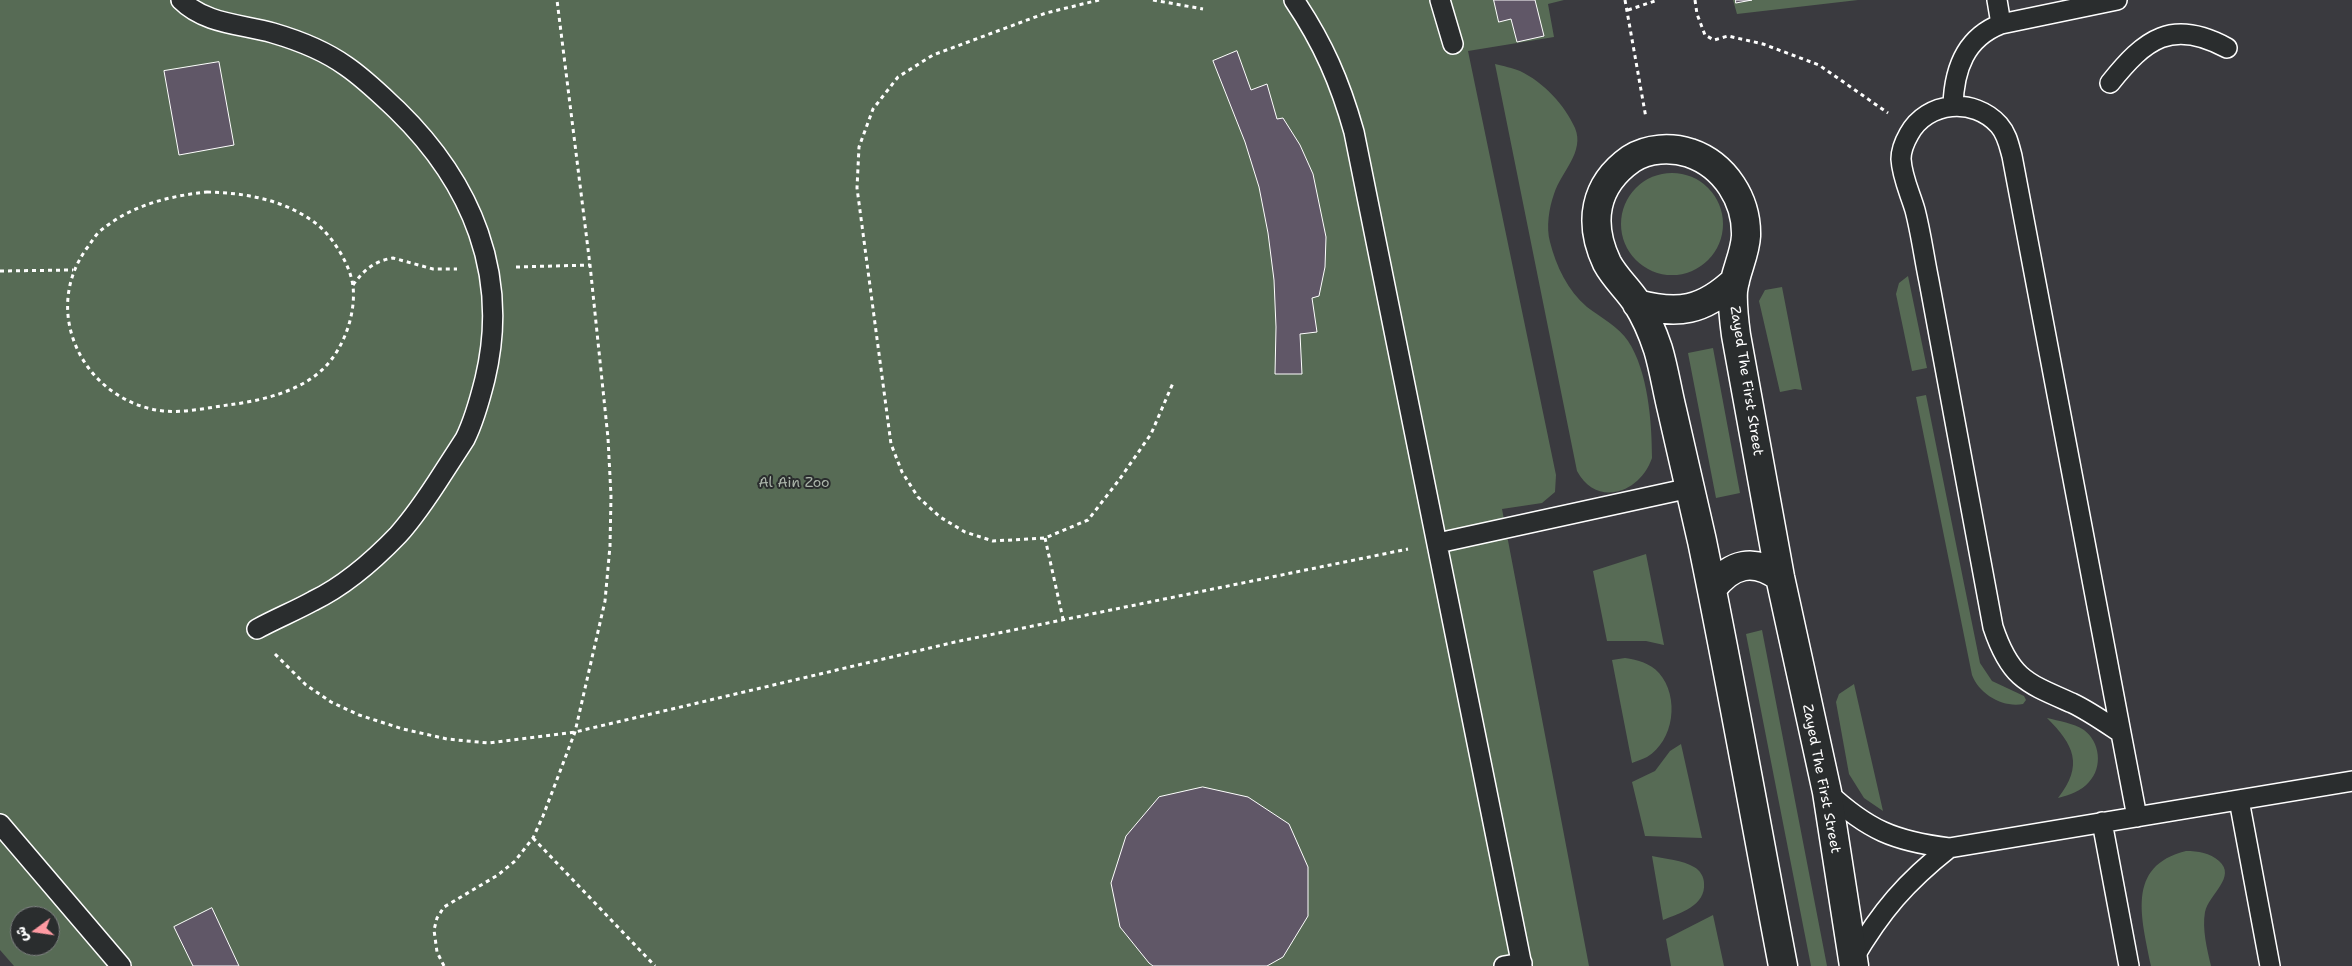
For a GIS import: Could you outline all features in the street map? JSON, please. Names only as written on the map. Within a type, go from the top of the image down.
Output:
[{"type":"street","name":"Zayed The First Street","points":[[1783,966],[1712,589],[1658,349],[1637,304],[1615,276],[1607,262],[1596,224],[1597,201],[1606,183],[1620,167],[1636,156],[1651,151],[1667,149],[1683,151],[1698,156],[1715,167],[1729,181],[1739,198],[1745,217],[1746,237],[1734,281],[1733,312],[1736,335],[1780,578],[1827,792],[1853,962]]},
{"type":"street","points":[[1637,304],[1658,310],[1679,311],[1700,306],[1719,296],[1734,281]]},
{"type":"street","points":[[1712,589],[1720,578],[1730,570],[1744,566],[1757,566],[1769,570],[1780,578]]},
{"type":"lane","points":[[181,0],[198,13],[214,20],[275,34],[310,47],[345,65],[374,88],[426,141],[447,170],[466,200],[490,268],[493,314],[491,356],[480,399],[465,438],[423,504],[397,535],[344,581],[315,600],[256,629]]},
{"type":"lane","points":[[1294,0],[1324,50],[1341,88],[1354,132],[1438,543],[1516,965]]},
{"type":"lane","points":[[1440,0],[1453,44]]},
{"type":"lane","points":[[1997,0],[2001,24]]},
{"type":"lane","points":[[1953,106],[1958,68],[1966,52],[1976,39],[1988,29],[2001,24],[2117,0]]},
{"type":"lane","points":[[2110,83],[2127,61],[2143,46],[2163,36],[2185,33],[2207,38],[2227,48]]},
{"type":"lane","points":[[2121,733],[2074,704],[2030,684],[2018,675],[2007,661],[1999,644],[1992,618],[1919,231],[1901,157],[1905,142],[1912,128],[1924,116],[1938,109],[1953,106],[1970,107],[1986,114],[1999,125],[2008,140],[2137,816]]},
{"type":"lane","points":[[1438,543],[1690,488]]},
{"type":"lane","points":[[1827,792],[1852,815],[1882,833],[1914,844],[1949,848],[2352,780]]},
{"type":"lane","points":[[2239,800],[2270,966]]},
{"type":"lane","points":[[2102,822],[2129,966]]},
{"type":"lane","points":[[0,824],[121,966]]},
{"type":"lane","points":[[1853,962],[1870,928],[1893,898],[1920,871],[1949,848]]},
{"type":"path","points":[[444,966],[437,952],[434,930],[437,918],[444,907],[498,875],[515,861],[533,838],[575,732],[604,601],[610,546],[611,496],[608,438],[591,275],[557,0]]},
{"type":"path","points":[[1099,0],[1046,13],[933,55],[898,77],[873,109],[858,147],[857,188],[892,444],[902,472],[918,497],[940,517],[965,532],[993,541],[1045,538],[1088,520],[1151,434],[1173,383]]},
{"type":"path","points":[[1153,0],[1203,9]]},
{"type":"path","points":[[1625,0],[1651,151]]},
{"type":"path","points":[[1627,10],[1658,0]]},
{"type":"path","points":[[1695,0],[1697,14],[1705,35],[1714,40],[1728,36],[1763,44],[1819,65],[1872,103],[1912,128]]},
{"type":"path","points":[[236,192],[292,209],[316,223],[334,243],[353,286],[350,321],[340,346],[324,368],[302,384],[270,396],[234,404],[200,410],[164,411],[135,405],[109,391],[88,370],[74,344],[68,315],[73,270],[98,233],[122,216],[149,204],[178,195],[236,192]]},
{"type":"path","points":[[0,271],[73,270]]},
{"type":"path","points":[[1045,538],[1063,619]]},
{"type":"path","points":[[256,629],[284,664],[306,685],[331,702],[368,718],[403,729],[447,739],[488,743],[575,732],[1063,619],[1438,543]]},
{"type":"path","points":[[533,838],[655,966]]},
{"type":"green space","name":"Al Ain Zoo","points":[[0,0],[1564,0],[1548,4],[1554,37],[1468,51],[1556,475],[1555,492],[1542,503],[1502,509],[1589,966],[14,966],[0,950]]},
{"type":"green space","points":[[1733,0],[1858,0],[1737,14]]},
{"type":"green space","points":[[1495,64],[1520,71],[1537,81],[1559,103],[1575,128],[1577,145],[1575,154],[1557,186],[1551,205],[1548,224],[1550,242],[1559,269],[1580,301],[1620,331],[1628,341],[1640,367],[1650,413],[1652,458],[1638,480],[1618,492],[1595,490],[1585,482],[1577,471]]},
{"type":"green space","points":[[1672,173],[1691,177],[1708,188],[1719,205],[1723,224],[1719,243],[1708,260],[1691,271],[1672,275],[1653,271],[1636,260],[1625,243],[1621,224],[1625,205],[1636,188],[1653,177]]},
{"type":"green space","points":[[1908,276],[1927,368],[1912,371],[1896,294],[1899,283]]},
{"type":"green space","points":[[1782,287],[1802,390],[1795,389],[1780,392],[1759,301],[1765,290]]},
{"type":"green space","points":[[1713,348],[1740,493],[1716,498],[1688,353]]},
{"type":"green space","points":[[1926,395],[1980,663],[1992,681],[2024,696],[2026,700],[2023,704],[2015,705],[2000,702],[1986,694],[1975,682],[1972,675],[1916,397]]},
{"type":"green space","points":[[1646,554],[1664,645],[1646,641],[1607,641],[1593,571]]},
{"type":"green space","points":[[1762,630],[1827,966],[1811,966],[1746,634]]},
{"type":"green space","points":[[1625,658],[1644,662],[1659,673],[1666,683],[1672,706],[1668,730],[1656,750],[1647,757],[1632,763],[1612,660]]},
{"type":"green space","points":[[1854,684],[1883,811],[1864,798],[1849,774],[1836,702],[1839,694]]},
{"type":"green space","points":[[2047,718],[2071,724],[2084,730],[2094,741],[2098,755],[2096,769],[2089,782],[2075,792],[2058,798],[2071,775],[2072,756],[2064,737]]},
{"type":"green space","points":[[1681,744],[1702,838],[1645,836],[1632,782],[1655,771],[1670,751]]},
{"type":"green space","points":[[2186,851],[2208,854],[2219,861],[2224,867],[2224,879],[2207,905],[2204,919],[2211,966],[2151,966],[2142,913],[2142,896],[2146,882],[2154,869],[2167,858]]},
{"type":"green space","points":[[1652,856],[1679,861],[1696,868],[1700,872],[1704,881],[1704,891],[1691,908],[1663,920]]},
{"type":"green space","points":[[1713,915],[1724,966],[1671,966],[1666,939]]},
{"type":"building","points":[[1494,0],[1535,0],[1544,36],[1517,42],[1511,19],[1499,22]]},
{"type":"building","points":[[1736,0],[1752,0],[1736,3]]},
{"type":"building","points":[[1237,51],[1251,90],[1267,84],[1277,119],[1283,118],[1300,145],[1313,174],[1326,237],[1325,267],[1319,296],[1312,298],[1317,332],[1300,334],[1302,374],[1275,374],[1274,280],[1268,233],[1259,187],[1245,142],[1213,61]]},
{"type":"building","points":[[219,62],[234,145],[179,155],[164,71]]},
{"type":"building","points":[[1203,787],[1248,797],[1289,824],[1308,867],[1308,916],[1283,957],[1267,966],[1153,966],[1120,927],[1111,883],[1126,836],[1159,797]]},
{"type":"building","points":[[212,908],[239,966],[193,966],[174,927]]}]
